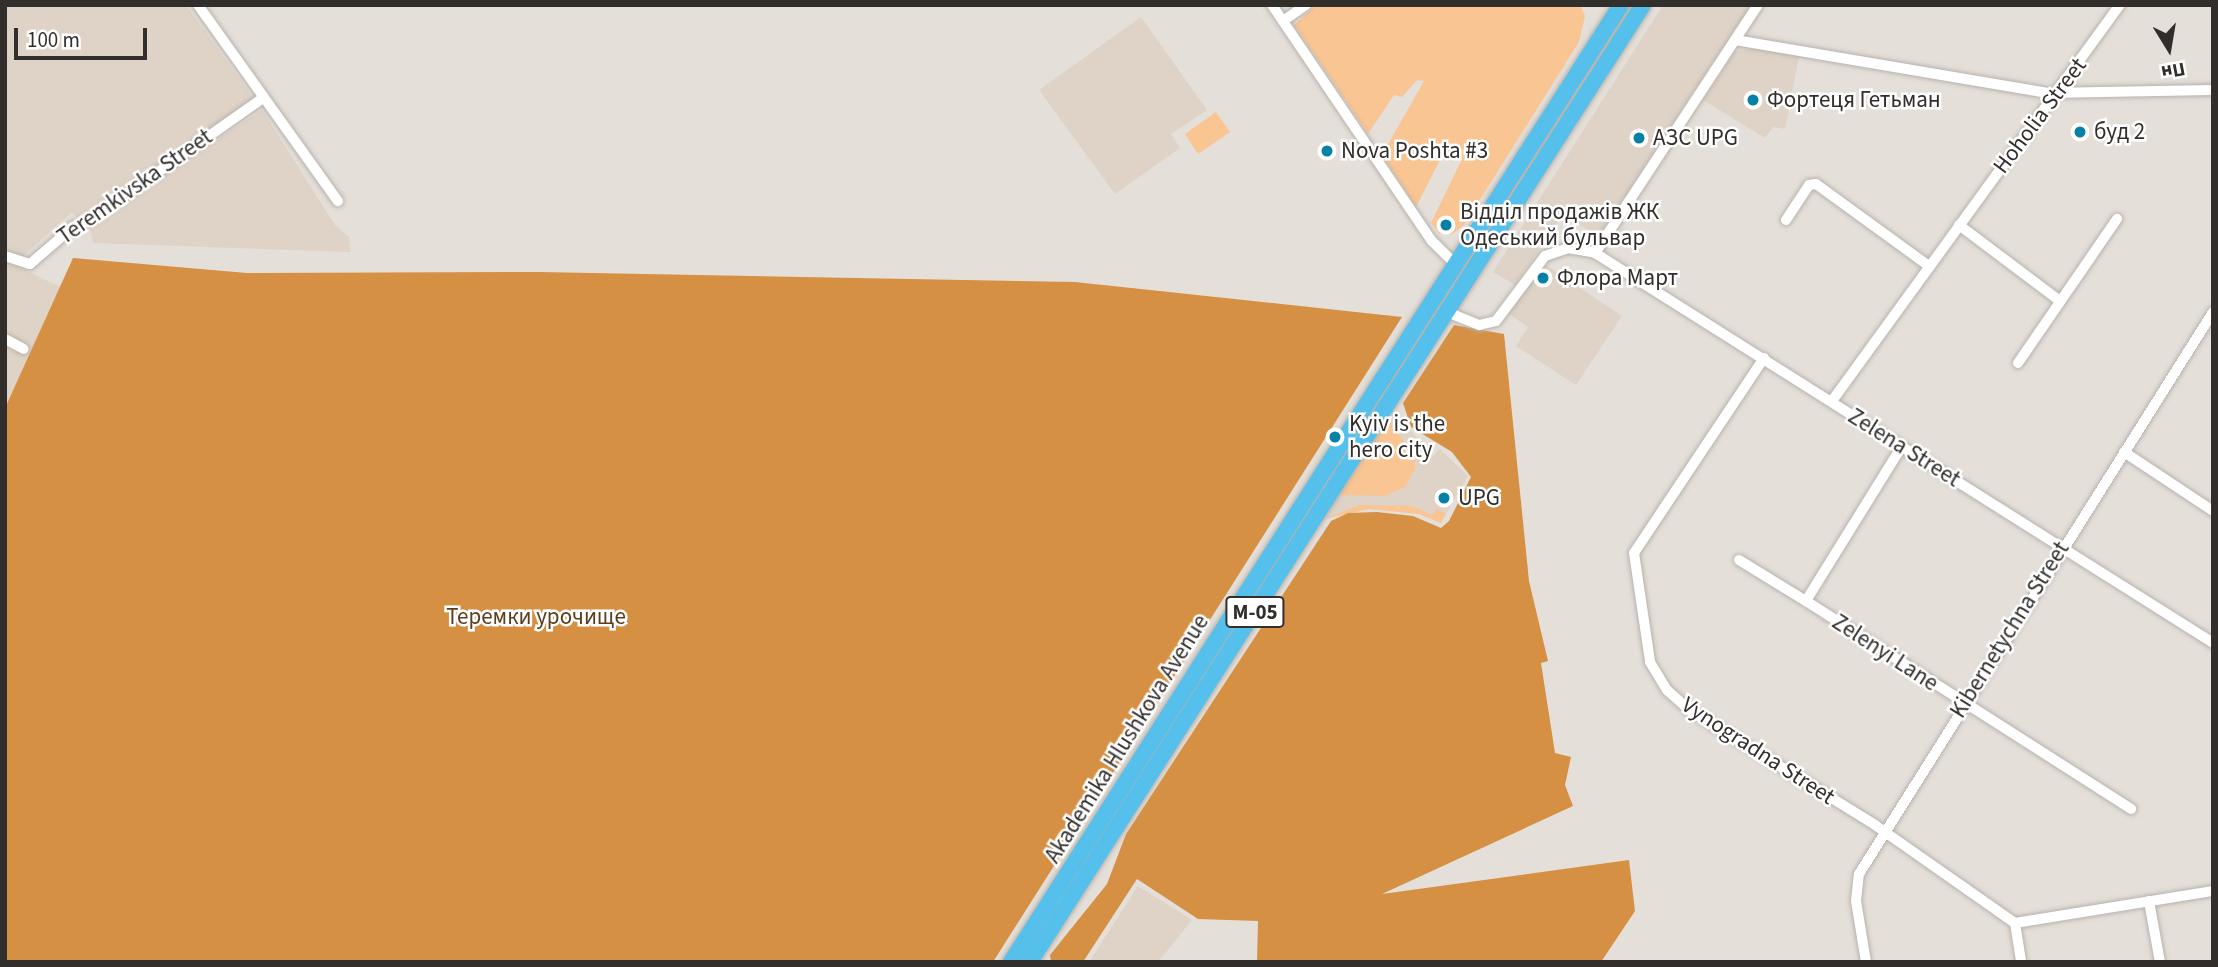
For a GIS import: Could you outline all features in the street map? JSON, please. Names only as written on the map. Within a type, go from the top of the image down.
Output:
[{"type":"highway","name":"М-05","points":[[1455,264],[1621,5]]},
{"type":"highway","name":"М-05","points":[[1447,312],[1643,5]]},
{"type":"highway","name":"Akademika Hlushkova Avenue","points":[[1011,962],[1455,264]]},
{"type":"highway","name":"Akademika Hlushkova Avenue","points":[[1030,962],[1447,312]]},
{"type":"street","points":[[198,5],[338,201]]},
{"type":"street","points":[[1272,5],[1424,230],[1455,264]]},
{"type":"street","points":[[1283,21],[1306,5]]},
{"type":"street","points":[[1447,312],[1479,325],[1496,321],[1545,256],[1568,248],[1595,253],[1758,5]]},
{"type":"street","name":"Hoholia Street","points":[[1832,401],[2120,5]]},
{"type":"street","points":[[1735,40],[2055,94],[2213,90]]},
{"type":"street","name":"Teremkivska Street","points":[[5,256],[30,264],[73,227],[90,220],[263,98]]},
{"type":"street","points":[[1786,220],[1810,186],[1816,184],[1929,266]]},
{"type":"street","points":[[2018,363],[2117,219]]},
{"type":"street","points":[[1959,225],[2060,301]]},
{"type":"street","name":"Zelena Street","points":[[1595,253],[2213,643]]},
{"type":"street","name":"Kibernetychna Street","points":[[1866,962],[1856,888],[1885,832],[2213,313]]},
{"type":"street","points":[[5,339],[24,349]]},
{"type":"street","name":"Vynogradna Street","points":[[1764,358],[1634,553],[1650,662],[1667,690],[1689,710],[1885,832],[2015,923]]},
{"type":"street","points":[[1805,601],[1902,446]]},
{"type":"street","points":[[2124,452],[2213,510]]},
{"type":"street","name":"Zelenyi Lane","points":[[1738,559],[2131,809]]},
{"type":"street","points":[[2021,962],[2015,923],[2213,891]]},
{"type":"street","points":[[2149,901],[2160,962]]},
{"type":"shaded area","points":[[5,5],[186,5],[254,99],[89,217],[78,220],[72,212],[21,258],[5,247]]},
{"type":"shaded area","points":[[1316,5],[1580,5],[1585,16],[1579,42],[1464,225],[1452,234],[1439,233],[1431,223],[1462,159],[1445,150],[1416,207],[1382,155],[1424,81],[1417,80],[1402,97],[1394,95],[1368,134],[1294,25]]},
{"type":"shaded area","points":[[1663,5],[1751,5],[1598,236],[1563,214],[1515,285],[1493,272]]},
{"type":"shaded area","points":[[1141,17],[1207,110],[1171,134],[1180,148],[1115,194],[1039,90]]},
{"type":"shaded area","points":[[1755,48],[1799,56],[1785,129],[1773,127],[1765,138],[1703,100],[1735,52]]},
{"type":"shaded area","points":[[262,110],[335,225],[349,237],[350,252],[93,243],[89,225]]},
{"type":"shaded area","points":[[1216,112],[1230,132],[1198,154],[1185,134]]},
{"type":"shaded area","points":[[5,260],[60,287],[5,408]]},
{"type":"shaded area","points":[[1543,263],[1622,316],[1576,385],[1516,346],[1528,327],[1509,314]]},
{"type":"shaded area","points":[[1392,409],[1433,456],[1440,449],[1468,476],[1441,523],[1419,514],[1369,509],[1324,519]]},
{"type":"shaded area","points":[[1387,418],[1415,457],[1415,469],[1405,487],[1385,496],[1338,495]]},
{"type":"shaded area","points":[[1360,505],[1412,506],[1432,515],[1437,509],[1446,514],[1441,523],[1419,514],[1369,509],[1324,519]]},
{"type":"shaded area","points":[[1138,886],[1192,920],[1158,962],[1089,962]]},
{"type":"green space","name":"Теремки урочище","points":[[73,258],[247,273],[539,272],[1075,282],[1402,317],[993,962],[5,962],[5,408]]},
{"type":"green space","points":[[1454,325],[1504,334],[1529,581],[1548,661],[1541,663],[1555,753],[1571,757],[1565,785],[1573,806],[1382,894],[1629,860],[1635,911],[1601,962],[1257,962],[1258,921],[1198,919],[1137,879],[1083,962],[1051,962],[1050,955],[1107,884],[1126,834],[1331,521],[1348,513],[1377,512],[1413,516],[1441,528],[1449,521],[1471,477],[1452,452],[1411,427],[1403,403]]},
{"type":"place","name":"Фортеця Гетьман","points":[[1753,100]]},
{"type":"place","name":"буд 2","points":[[2080,132]]},
{"type":"place","name":"АЗС UPG","points":[[1639,138]]},
{"type":"place","name":"Nova Poshta #3","points":[[1327,151]]},
{"type":"place","name":"Відділ продажів ЖК Одеський бульвар","points":[[1446,225]]},
{"type":"place","name":"Флора Март","points":[[1543,278]]},
{"type":"place","name":"Kyiv is the hero city","points":[[1335,437]]},
{"type":"place","name":"UPG","points":[[1444,498]]}]
